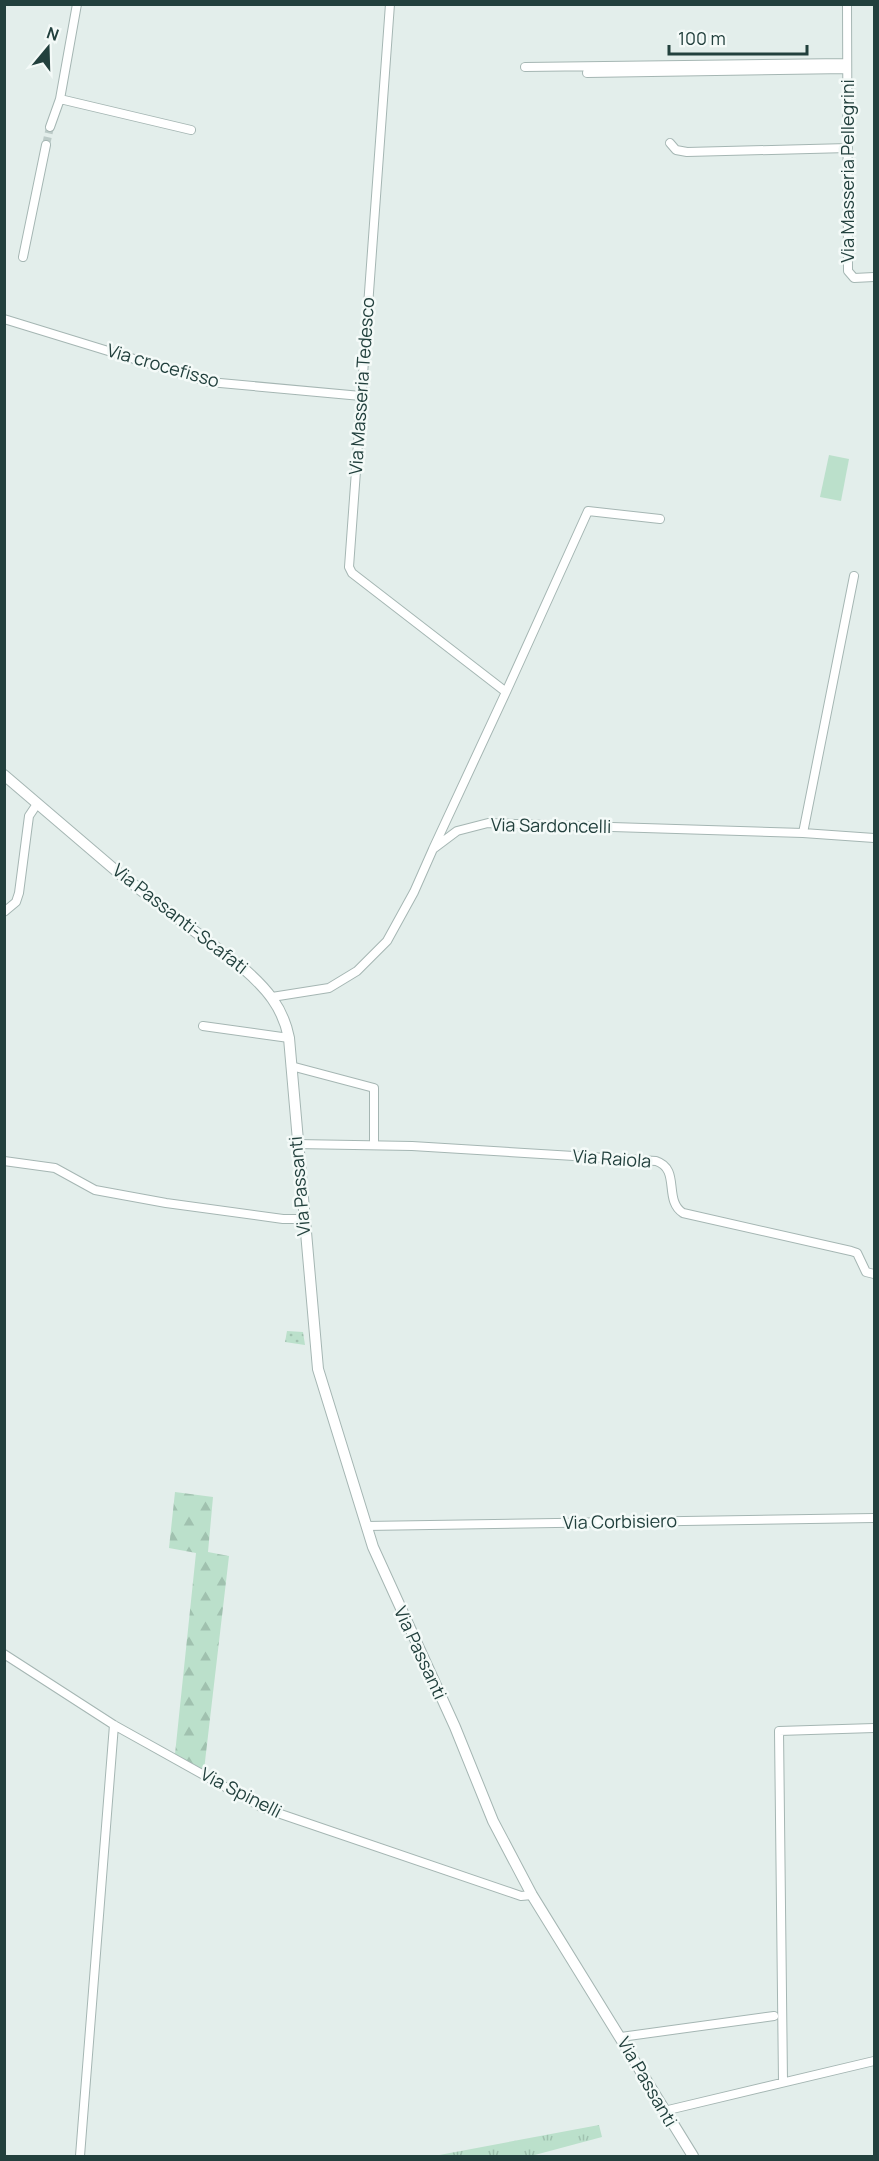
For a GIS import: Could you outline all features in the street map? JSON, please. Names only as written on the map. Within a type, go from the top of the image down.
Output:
[{"type":"street","points":[[50,127],[60,99],[77,4]]},
{"type":"street","name":"Via Masseria Tedesco","points":[[390,4],[349,561],[352,573],[506,692]]},
{"type":"street","name":"Via Masseria Pellegrini","points":[[847,4],[848,271],[854,278],[874,277]]},
{"type":"street","points":[[525,67],[848,66]]},
{"type":"street","points":[[587,73],[848,66]]},
{"type":"street","points":[[60,99],[191,130]]},
{"type":"street","points":[[670,143],[676,150],[687,152],[848,148]]},
{"type":"street","points":[[23,257],[46,145]]},
{"type":"street","name":"Via crocefisso","points":[[4,319],[209,382],[361,396]]},
{"type":"street","points":[[433,849],[588,511],[660,519]]},
{"type":"street","points":[[803,833],[854,576]]},
{"type":"street","name":"Via Passanti-Scafati","points":[[4,776],[121,875],[243,968],[272,997],[286,1023],[293,1099]]},
{"type":"street","points":[[4,912],[16,902],[29,816],[37,804]]},
{"type":"street","name":"Via Sardoncelli","points":[[272,997],[329,988],[357,971],[387,941],[414,892],[433,849],[457,831],[488,823],[803,833],[874,838]]},
{"type":"street","points":[[202,1026],[289,1038]]},
{"type":"street","points":[[291,1066],[374,1088],[374,1144]]},
{"type":"street","name":"Via Passanti","points":[[293,1099],[318,1369],[373,1547],[454,1727],[493,1821],[532,1895],[693,2157]]},
{"type":"street","name":"Via Raiola","points":[[296,1143],[374,1144],[656,1161],[664,1164],[669,1170],[673,1202],[683,1213],[851,1251],[857,1253],[862,1269],[874,1275]]},
{"type":"street","points":[[4,1168],[5,1161],[55,1168],[95,1190],[283,1219],[303,1219]]},
{"type":"street","name":"Via Corbisiero","points":[[366,1526],[874,1518]]},
{"type":"street","name":"Via Spinelli","points":[[4,1654],[114,1725],[263,1808],[521,1896],[532,1895]]},
{"type":"street","points":[[80,2157],[114,1725]]},
{"type":"street","points":[[783,2082],[779,1731],[874,1728]]},
{"type":"street","points":[[621,2037],[774,2016]]},
{"type":"street","points":[[664,2111],[874,2061]]},
{"type":"green space","points":[[829,455],[849,459],[841,501],[820,497]]},
{"type":"green space","points":[[287,1331],[303,1332],[305,1345],[285,1342]]},
{"type":"green space","points":[[175,1492],[213,1497],[208,1552],[229,1556],[204,1770],[175,1754],[196,1553],[169,1548]]},
{"type":"green space","points":[[599,2125],[602,2137],[531,2156],[434,2156]]},
{"type":"tunnel","points":[[46,145],[50,127]]}]
